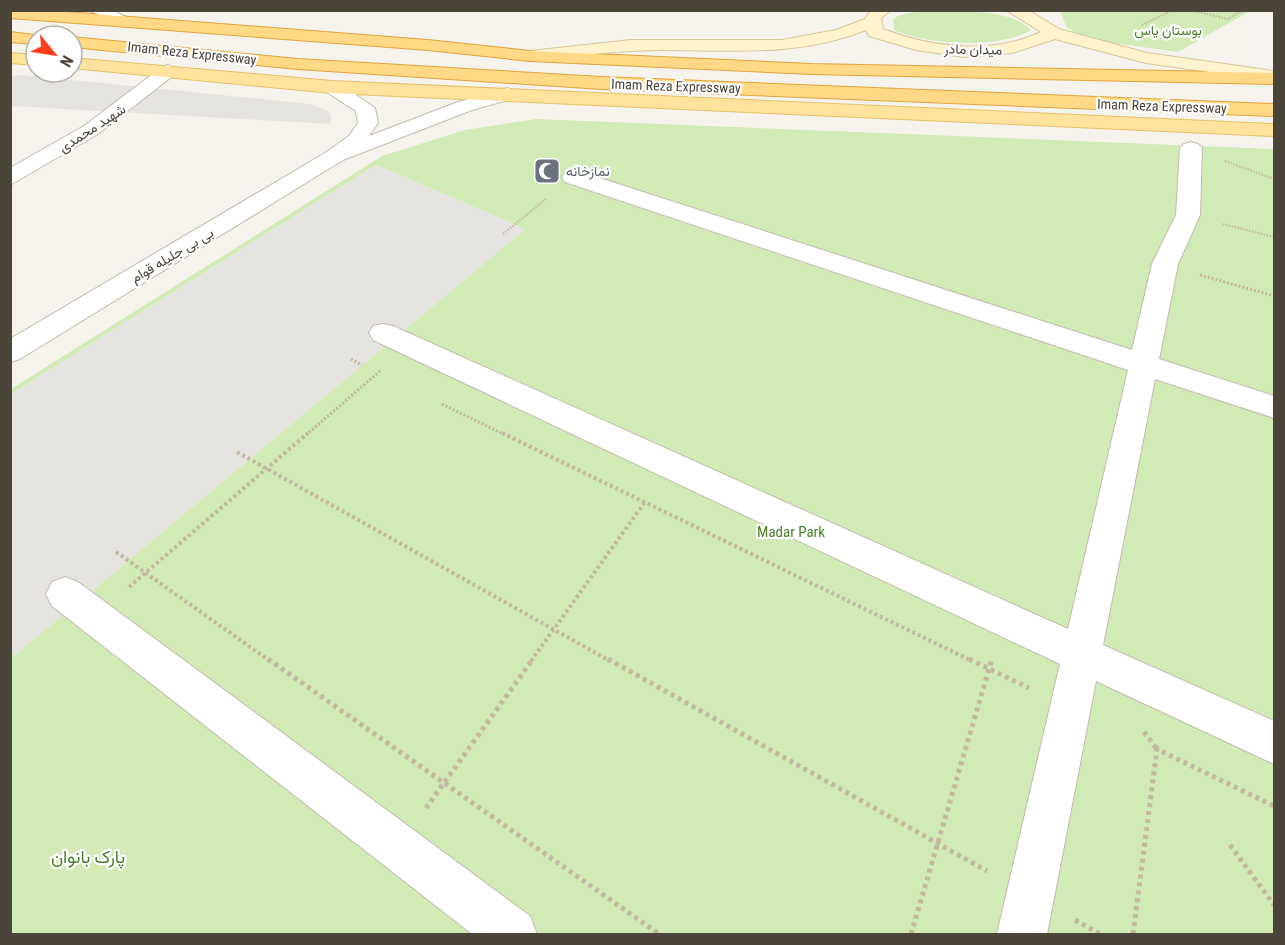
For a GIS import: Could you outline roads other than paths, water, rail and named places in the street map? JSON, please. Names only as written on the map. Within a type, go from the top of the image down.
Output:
[{"type":"highway","name":"Imam Reza Expressway","points":[[10,14],[428,45],[530,56],[811,69],[1275,77]]},
{"type":"highway","name":"Imam Reza Expressway","points":[[84,43],[298,64],[602,83],[1275,110]]},
{"type":"main road","points":[[1014,10],[1037,15],[1053,33],[1146,58],[1275,77]]},
{"type":"main road","points":[[530,56],[632,45],[757,49],[818,42],[847,33],[878,16]]},
{"type":"main road","name":"میدان مادر","points":[[878,16],[875,32],[894,41],[928,47],[1015,49],[1035,44],[1053,33]]},
{"type":"main road","points":[[84,64],[332,87],[1275,130]]},
{"type":"main road","points":[[508,94],[602,83]]},
{"type":"street","points":[[96,10],[126,22]]},
{"type":"street","name":"شهید محمدی","points":[[10,178],[91,130],[168,71]]},
{"type":"street","points":[[332,87],[365,108],[368,123],[356,141],[333,158]]},
{"type":"street","points":[[333,158],[465,105],[508,94]]},
{"type":"street","points":[[1022,934],[1166,264],[1188,215],[1191,148]]},
{"type":"street","name":"بی بی جلیله قوام","points":[[10,352],[333,158]]},
{"type":"street","points":[[573,177],[1275,407]]},
{"type":"street","points":[[397,339],[1275,743]]},
{"type":"street","points":[[80,605],[512,934]]},
{"type":"place","name":"نمازخانه","points":[[547,171]]},
{"type":"park label","name":"بوستان یاس","points":[[1168,30]]},
{"type":"park label","name":"Madar Park","points":[[791,532]]},
{"type":"park label","name":"پارک بانوان","points":[[88,857]]}]
